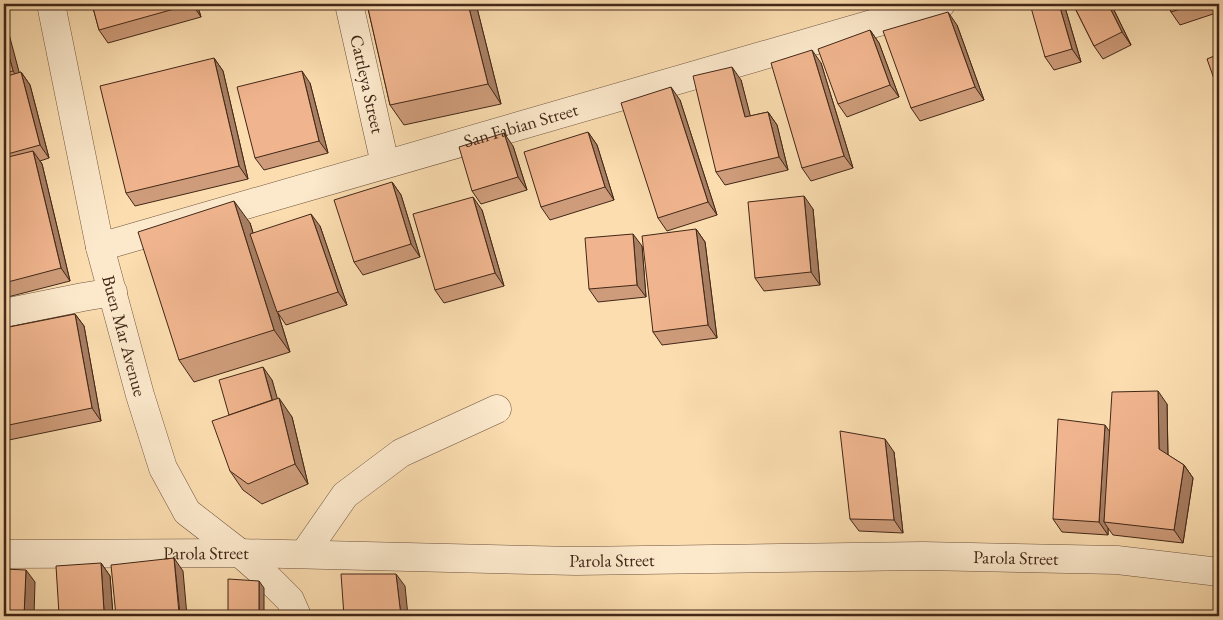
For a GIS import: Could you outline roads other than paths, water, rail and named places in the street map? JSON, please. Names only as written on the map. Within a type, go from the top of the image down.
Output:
[{"type":"street","name":"Buen Mar Avenue","points":[[51,4],[100,247],[140,395],[163,468],[187,512],[240,552],[290,600],[297,616]]},
{"type":"street","name":"Cattleya Street","points":[[349,4],[385,164]]},
{"type":"street","name":"San Fabian Street","points":[[100,247],[941,4]]},
{"type":"street","points":[[4,312],[113,292]]},
{"type":"street","points":[[304,554],[345,496],[401,453],[497,409]]},
{"type":"street","name":"Parola Street","points":[[4,554],[240,552],[576,561],[922,556],[1117,560],[1219,572]]}]
